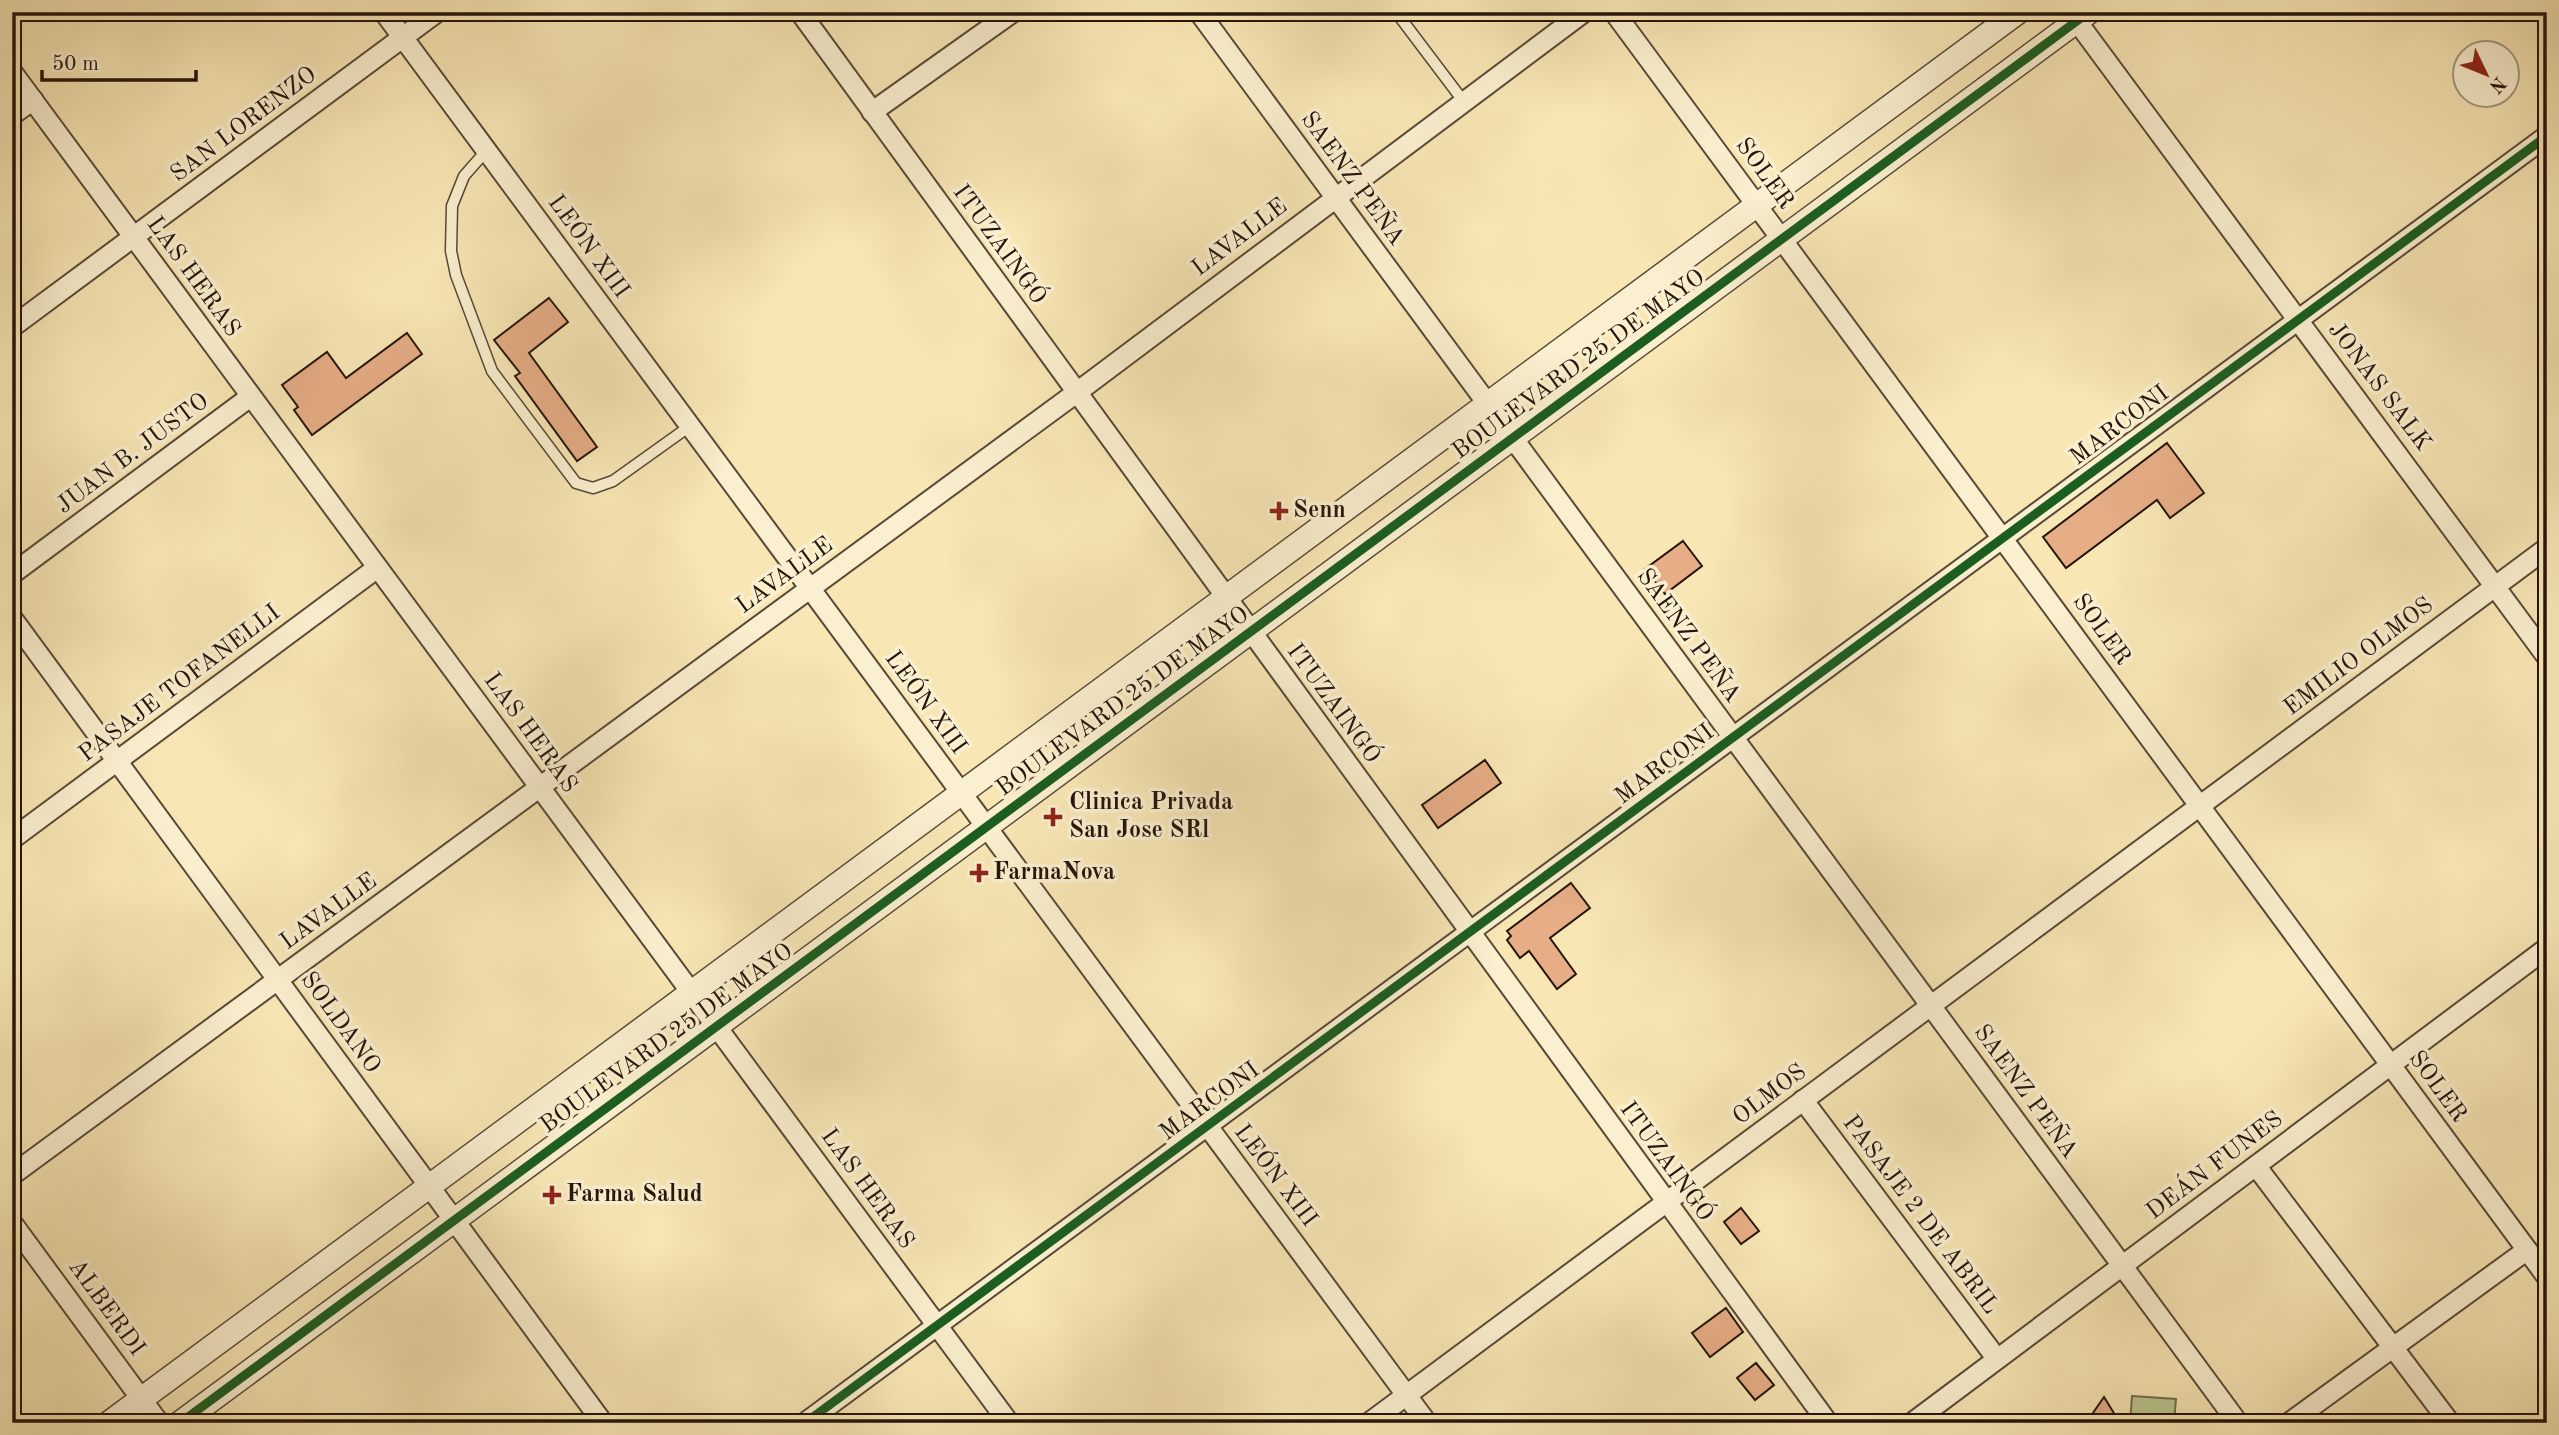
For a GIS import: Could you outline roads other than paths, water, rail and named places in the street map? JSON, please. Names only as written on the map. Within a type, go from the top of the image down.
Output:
[{"type":"street","name":"LEÓN XIII","points":[[384,12],[1427,1423]]},
{"type":"street","name":"SAN LORENZO","points":[[12,327],[437,12]]},
{"type":"street","name":"ITUZAINGÓ","points":[[800,12],[1665,1203],[1828,1423]]},
{"type":"street","points":[[873,112],[1013,12]]},
{"type":"street","name":"SAENZ PEÑA","points":[[1199,12],[2238,1423]]},
{"type":"street","name":"LAVALLE","points":[[12,1175],[1076,393],[1584,12]]},
{"type":"street","name":"SOLER","points":[[1614,12],[2547,1277]]},
{"type":"street","name":"BOULEVARD 25 DE MAYO","points":[[110,1423],[2018,12]]},
{"type":"street","name":"BOULEVARD 25 DE MAYO","points":[[180,1423],[1782,239],[2079,15]]},
{"type":"street","name":"JONAS SALK","points":[[2079,15],[2297,318],[2547,657]]},
{"type":"street","name":"LAS HERAS","points":[[12,72],[1009,1423]]},
{"type":"street","points":[[12,116],[33,100]]},
{"type":"street","name":"MARCONI","points":[[805,1423],[1209,1128],[2297,318],[2547,136]]},
{"type":"street","name":"JUAN B. JUSTO","points":[[12,575],[250,397]]},
{"type":"street","name":"EMILIO OLMOS","points":[[2200,806],[2547,548]]},
{"type":"street","name":"PASAJE TOFANELLI","points":[[12,839],[377,568]]},
{"type":"street","name":"SOLDANO","points":[[12,618],[603,1423]]},
{"type":"street","name":"OLMOS","points":[[1369,1423],[2200,806]]},
{"type":"street","name":"DEÁN FUNES","points":[[1912,1423],[2547,948]]},
{"type":"street","name":"PASAJE 2 DE ABRIL","points":[[1803,1101],[1997,1359]]},
{"type":"street","points":[[2256,1166],[2450,1423]]},
{"type":"street","name":"ALBERDI","points":[[12,1223],[159,1423]]},
{"type":"street","points":[[2288,1423],[2527,1250]]},
{"type":"lane","points":[[1396,12],[1464,102]]},
{"type":"lane","points":[[486,151],[464,176],[452,206],[452,251],[456,275],[492,371],[576,483],[593,488],[614,481],[690,426]]},
{"type":"place","name":"Senn","points":[[1279,511]]},
{"type":"place","name":"Clinica Privada San Jose SRl","points":[[1053,817]]},
{"type":"place","name":"FarmaNova","points":[[979,873]]},
{"type":"place","name":"Farma Salud","points":[[552,1195]]}]
